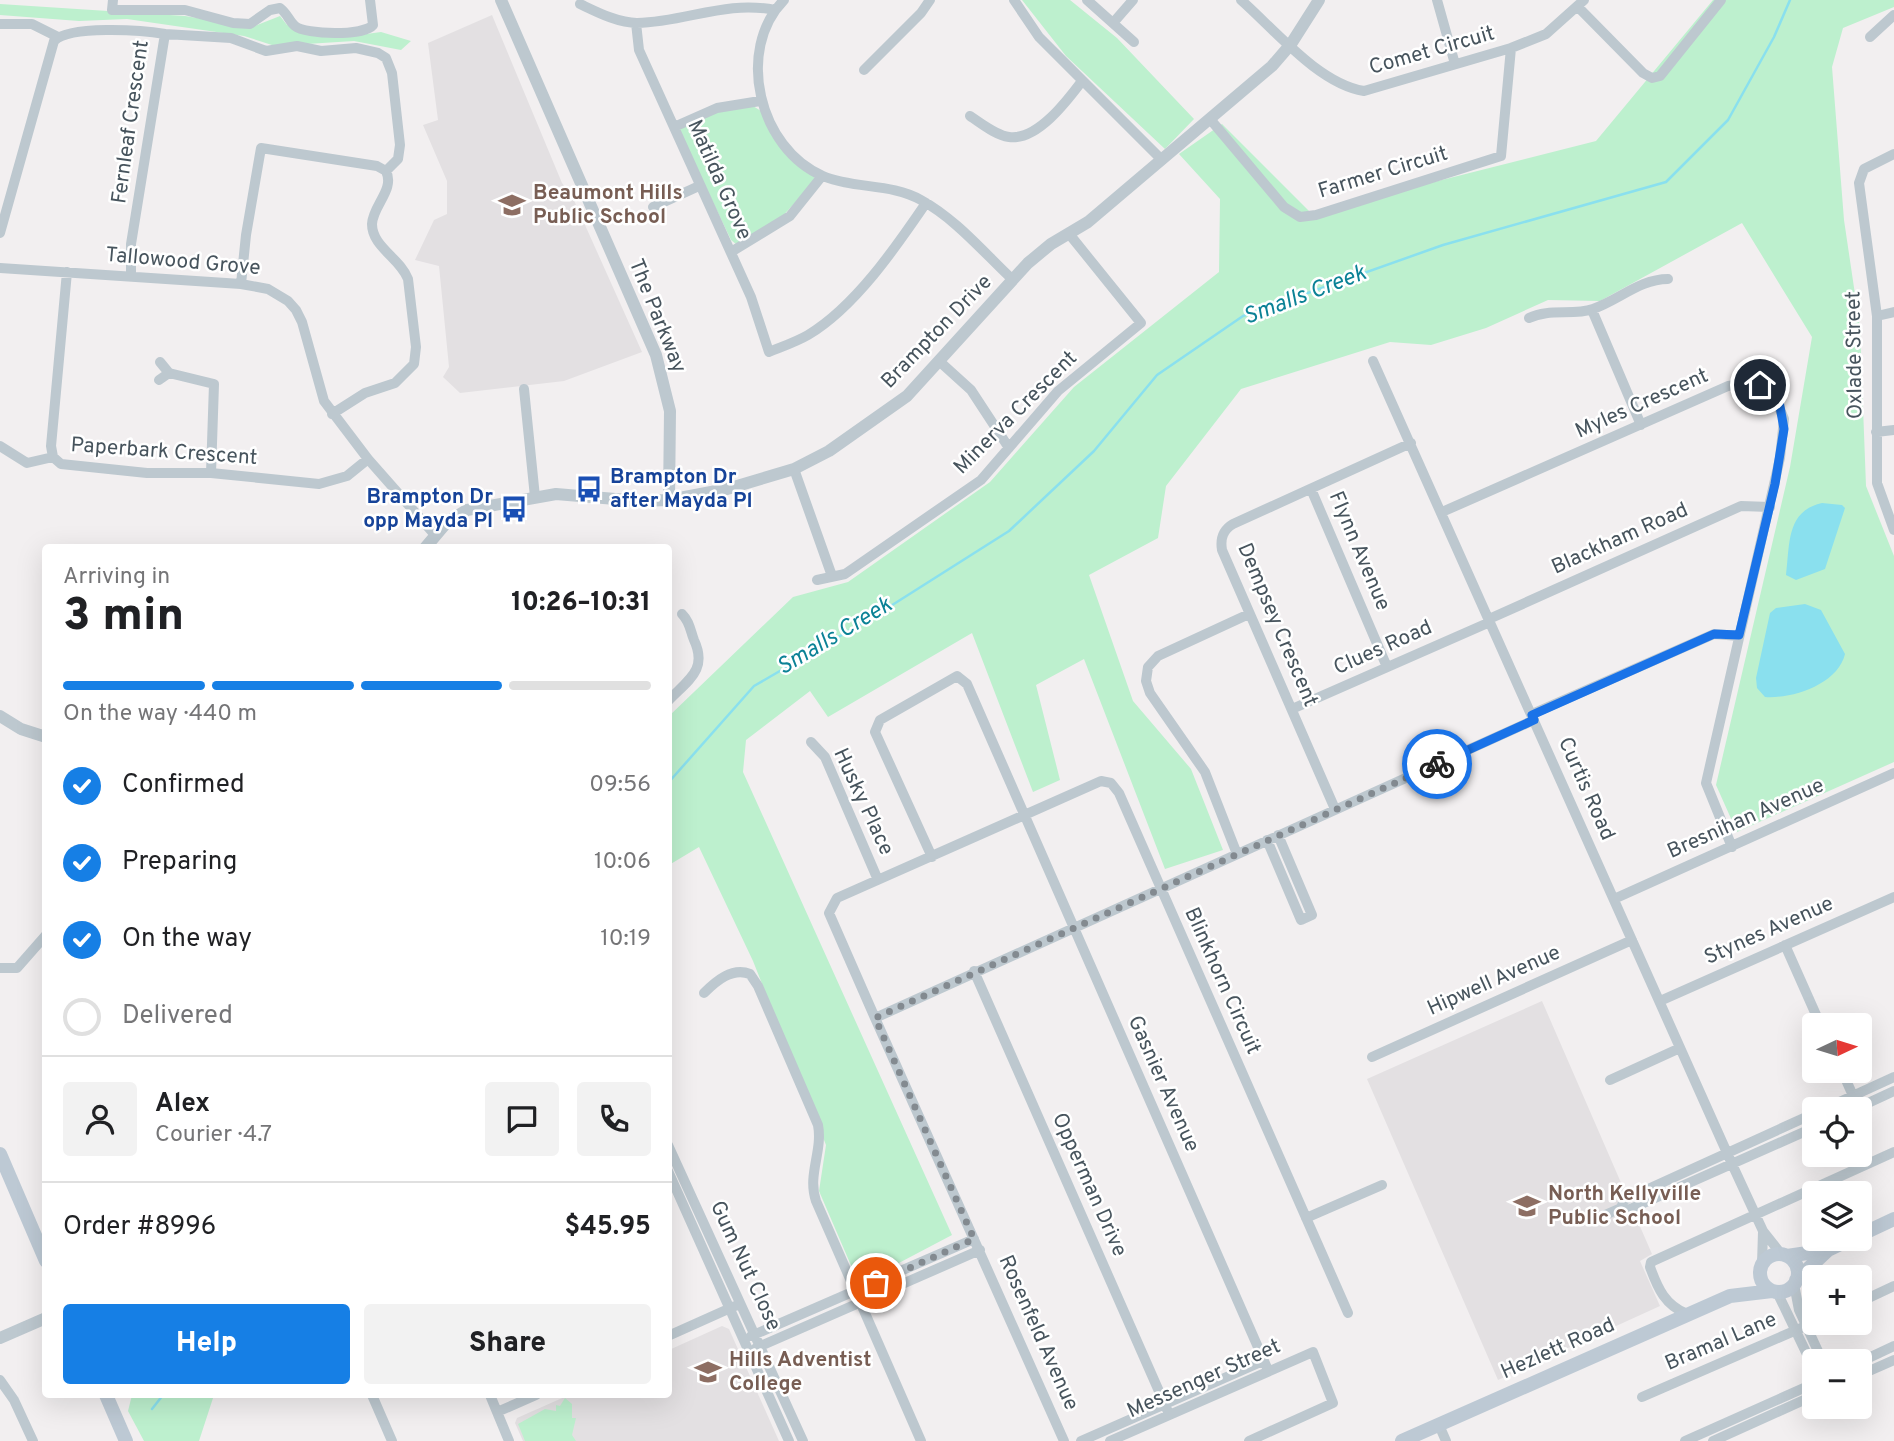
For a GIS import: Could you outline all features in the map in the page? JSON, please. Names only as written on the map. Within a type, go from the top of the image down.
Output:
[{"type":"main road","points":[[0,1154],[42,1252]]},
{"type":"main road","points":[[1872,1229],[1894,1219]]},
{"type":"main road","points":[[1819,1251],[1769,1257],[1762,1266],[1763,1282],[1775,1291],[1789,1289],[1827,1251]]},
{"type":"main road","points":[[1785,1255],[1795,1264],[1795,1282]]},
{"type":"main road","name":"Hezlett Road","points":[[1730,1296],[1762,1266]]},
{"type":"main road","name":"Hezlett Road","points":[[1402,1441],[1433,1432],[1730,1296],[1775,1291]]},
{"type":"main road","points":[[107,1398],[126,1441]]},
{"type":"street","points":[[113,0],[112,10],[185,10],[233,23],[250,24],[270,10],[280,8],[295,26],[308,30],[355,33],[366,32],[373,25],[370,0]]},
{"type":"street","name":"The Parkway","points":[[501,0],[656,355],[670,411],[669,500]]},
{"type":"street","points":[[784,0],[775,10],[762,47],[758,83],[760,100],[782,142],[822,176],[906,193],[926,203],[940,212],[1013,280]]},
{"type":"street","points":[[864,70],[921,13],[930,0]]},
{"type":"street","points":[[1014,0],[1038,37],[1162,160]]},
{"type":"street","points":[[1087,0],[1134,42]]},
{"type":"street","points":[[1113,23],[1133,0]]},
{"type":"street","name":"Comet Circuit","points":[[1241,0],[1328,78],[1345,88],[1364,91],[1404,82],[1511,48],[1545,34],[1581,3]]},
{"type":"street","name":"Brampton Drive","points":[[428,544],[454,515],[467,510],[567,494],[639,501],[669,500],[727,489],[794,469],[828,451],[907,396],[1013,280],[1051,244],[1070,235],[1210,120],[1272,65],[1291,44],[1319,0]]},
{"type":"street","points":[[1437,0],[1455,64]]},
{"type":"street","points":[[1581,3],[1643,73],[1652,78],[1660,76],[1721,0]]},
{"type":"street","points":[[580,4],[604,15],[636,23],[727,2],[755,2],[775,10]]},
{"type":"street","points":[[1870,37],[1894,15]]},
{"type":"street","name":"Matilda Grove","points":[[636,23],[639,50],[751,297],[769,352],[808,335],[845,306],[901,239],[926,203]]},
{"type":"street","points":[[0,24],[32,24],[58,37],[51,47],[0,233]]},
{"type":"street","name":"Fernleaf Crescent","points":[[58,37],[69,32],[100,33],[125,29],[165,34],[131,244],[131,276]]},
{"type":"street","points":[[165,34],[231,38],[272,51],[297,46],[321,51],[356,48],[386,58],[392,73],[400,145],[398,159],[386,172]]},
{"type":"street","name":"Farmer Circuit","points":[[1210,120],[1284,207],[1300,217],[1316,215],[1500,156],[1511,48]]},
{"type":"street","points":[[970,116],[997,133],[1009,137],[1023,136],[1068,100],[1082,82]]},
{"type":"street","points":[[674,127],[717,108],[760,100]]},
{"type":"street","points":[[242,284],[246,234],[261,148],[377,166],[386,172],[389,182],[373,219],[373,233],[398,262],[408,279],[416,347],[414,364],[395,383],[365,393],[332,414]]},
{"type":"street","name":"Oxlade Street","points":[[1894,154],[1864,169],[1859,183],[1877,316],[1877,483],[1894,530]]},
{"type":"street","points":[[731,253],[790,216],[822,176]]},
{"type":"street","points":[[653,207],[699,186]]},
{"type":"street","name":"Minerva Crescent","points":[[817,580],[854,568],[981,480],[1058,391],[1142,323],[1070,235]]},
{"type":"street","name":"Tallowood Grove","points":[[0,268],[242,284],[268,289],[288,301],[296,310],[306,336],[318,388],[332,414],[435,535]]},
{"type":"street","name":"Paperbark Crescent","points":[[67,272],[51,446],[53,457],[69,466],[147,473],[211,473],[319,484],[347,476],[368,459]]},
{"type":"street","points":[[1529,318],[1546,313],[1592,310],[1655,279],[1668,279]]},
{"type":"street","points":[[1592,310],[1641,425]]},
{"type":"street","points":[[1877,316],[1894,312]]},
{"type":"street","points":[[939,361],[971,390],[1009,448]]},
{"type":"street","name":"Curtis Road","points":[[1373,361],[1755,1214],[1763,1231],[1785,1255]]},
{"type":"street","points":[[160,362],[169,373],[214,384],[211,473]]},
{"type":"street","points":[[159,380],[169,373]]},
{"type":"street","name":"Myles Crescent","points":[[1442,512],[1728,386],[1752,383],[1767,389],[1779,401],[1784,419],[1770,507],[1706,783],[1732,847]]},
{"type":"street","points":[[524,389],[535,497]]},
{"type":"street","points":[[1876,432],[1894,430]]},
{"type":"street","name":"Dempsey Crescent","points":[[1335,809],[1222,550],[1223,533],[1233,524],[1411,443]]},
{"type":"street","points":[[0,446],[27,463],[53,457]]},
{"type":"street","points":[[794,469],[832,576]]},
{"type":"street","name":"Flynn Avenue","points":[[1311,489],[1387,667]]},
{"type":"street","name":"Blackham Road","points":[[1489,620],[1741,506],[1770,507]]},
{"type":"street","points":[[672,697],[697,670],[701,655],[689,622],[682,614]]},
{"type":"street","points":[[1237,854],[1205,772],[1161,712],[1146,681],[1149,667],[1158,656],[1249,614]]},
{"type":"street","name":"Clues Road","points":[[1292,709],[1489,620]]},
{"type":"street","points":[[875,1018],[1714,634],[1739,635]]},
{"type":"street","name":"Gasnier Avenue","points":[[932,858],[876,732],[880,720],[957,676],[967,684],[1266,1366]]},
{"type":"street","points":[[0,716],[21,729],[42,736]]},
{"type":"street","name":"Husky Place","points":[[811,742],[825,757],[878,880]]},
{"type":"street","name":"Bresnihan Avenue","points":[[1614,900],[1894,773]]},
{"type":"street","name":"Blinkhorn Circuit","points":[[878,880],[1101,781],[1111,783],[1119,793],[1348,1313]]},
{"type":"street","points":[[1267,840],[1301,920],[1312,915],[1278,835]]},
{"type":"street","name":"Rosenfeld Avenue","points":[[878,880],[837,898],[829,913],[1065,1441]]},
{"type":"street","name":"Stynes Avenue","points":[[1660,1001],[1894,897]]},
{"type":"street","points":[[0,968],[17,968],[42,940]]},
{"type":"street","name":"Hipwell Avenue","points":[[1372,1057],[1632,940]]},
{"type":"street","points":[[1785,945],[1815,1013]]},
{"type":"street","name":"Opperman Drive","points":[[974,971],[1167,1409]]},
{"type":"street","points":[[704,993],[716,982],[738,972],[750,974],[758,986],[818,1125],[820,1145],[814,1169],[813,1192],[920,1441]]},
{"type":"street","points":[[1610,1080],[1680,1048]]},
{"type":"street","points":[[1847,1097],[1894,1077]]},
{"type":"street","points":[[1848,1083],[1853,1097]]},
{"type":"street","points":[[1872,1101],[1894,1091]]},
{"type":"street","points":[[1621,1208],[1624,1200],[1802,1119]]},
{"type":"street","points":[[1605,1214],[1621,1208],[1628,1210],[1802,1133]]},
{"type":"street","points":[[1687,1314],[1668,1304],[1651,1270],[1651,1262],[1894,1152]]},
{"type":"street","name":"Gum Nut Close","points":[[672,1154],[803,1441]]},
{"type":"street","name":"Gum Nut Close","points":[[672,1180],[789,1441]]},
{"type":"street","points":[[1306,1218],[1382,1185]]},
{"type":"street","name":"Curtis Road","points":[[1762,1266],[1763,1231]]},
{"type":"street","points":[[749,1352],[974,1239]]},
{"type":"street","points":[[744,1340],[980,1250]]},
{"type":"street","points":[[1795,1282],[1802,1313]]},
{"type":"street","points":[[1872,1296],[1894,1286]]},
{"type":"street","points":[[1775,1291],[1802,1322]]},
{"type":"street","points":[[672,1334],[740,1304]]},
{"type":"street","points":[[0,1338],[42,1320]]},
{"type":"street","name":"Bramal Lane","points":[[1642,1396],[1802,1327]]},
{"type":"street","points":[[1872,1356],[1894,1346]]},
{"type":"street","name":"Messenger Street","points":[[1081,1441],[1167,1409],[1266,1366],[1313,1352],[1333,1402],[1249,1441]]},
{"type":"street","points":[[1872,1370],[1894,1360]]},
{"type":"street","points":[[0,1380],[14,1400],[33,1441]]},
{"type":"street","points":[[1686,1441],[1698,1438],[1802,1388]]},
{"type":"street","points":[[373,1398],[392,1441]]},
{"type":"street","points":[[491,1398],[509,1441]]},
{"type":"street","points":[[497,1412],[529,1398]]},
{"type":"street","points":[[1713,1441],[1802,1401]]},
{"type":"street","name":"Messenger Street","points":[[1110,1441],[1167,1409]]},
{"type":"street","points":[[1433,1432],[1446,1441]]},
{"type":"shaded area","name":"Beaumont Hills Public School","points":[[492,15],[562,183],[572,196],[642,352],[564,381],[460,393],[443,377],[449,367],[439,266],[415,260],[434,220],[447,214],[447,181],[423,125],[438,120],[428,43]]},
{"type":"shaded area","name":"North Kellyville Public School","points":[[1542,1001],[1652,1254],[1640,1261],[1660,1306],[1498,1380],[1367,1079]]},
{"type":"shaded area","name":"Hills Adventist College","points":[[722,1326],[729,1329],[779,1441],[523,1441],[515,1423],[517,1418],[562,1398],[672,1398],[672,1349]]},
{"type":"green space","points":[[1022,0],[1070,0],[1117,38],[1194,119],[1165,149],[1066,56]]},
{"type":"green space","points":[[1713,0],[1894,0],[1894,7],[1843,28],[1832,67],[1844,220],[1860,328],[1866,486],[1894,556],[1894,762],[1737,832],[1716,785],[1790,467],[1812,337],[1742,223],[1600,301],[1548,300],[1486,328],[1431,345],[1390,342],[1241,389],[1166,486],[1158,538],[1089,575],[1133,701],[1191,769],[1223,850],[1165,869],[1084,659],[1036,685],[1060,780],[1033,792],[972,633],[828,717],[810,691],[746,740],[743,772],[952,1235],[859,1284],[819,1191],[826,1145],[753,961],[699,847],[672,863],[672,713],[793,597],[848,582],[990,482],[1074,387],[1219,272],[1220,199],[1179,154],[1222,124],[1311,213],[1596,141]]},
{"type":"green space","points":[[0,4],[185,16],[252,27],[280,16],[287,25],[359,35],[381,32],[411,41],[401,50],[354,41],[275,46],[244,36],[127,19],[79,21],[0,15]]},
{"type":"green space","points":[[753,106],[761,111],[786,155],[814,176],[815,181],[779,220],[736,244],[731,240],[679,131],[681,126],[720,111]]},
{"type":"green space","points":[[131,1398],[213,1398],[199,1441],[144,1441],[128,1411]]},
{"type":"green space","points":[[565,1398],[572,1404],[572,1418],[576,1418],[572,1435],[576,1441],[525,1441],[518,1424],[545,1409],[556,1411],[556,1405],[560,1406]]},
{"type":"water","points":[[1822,503],[1842,505],[1845,508],[1825,569],[1796,580],[1786,575],[1792,530],[1802,513]]},
{"type":"water","points":[[1805,604],[1821,610],[1845,654],[1841,665],[1813,688],[1788,695],[1765,697],[1757,688],[1756,678],[1770,613],[1776,608]]},
{"type":"waterway","name":"Smalls Creek","points":[[672,778],[754,686],[878,614],[1009,531],[1094,451],[1157,375],[1243,316],[1443,245],[1666,182],[1728,120],[1774,37],[1790,0]]},
{"type":"waterway","name":"Smalls Creek","points":[[152,1409],[161,1398]]},
{"type":"way so far","points":[[876,1283],[974,1239],[875,1018],[987,965],[1437,764]]},
{"type":"place","name":"Beaumont Hills Public School","points":[[512,205]]},
{"type":"place","name":"Brampton Dr after Mayda Pl","points":[[589,489]]},
{"type":"place","name":"Brampton Dr opp Mayda Pl","points":[[514,509]]},
{"type":"place","name":"North Kellyville Public School","points":[[1527,1206]]},
{"type":"place","name":"Hills Adventist College","points":[[708,1372]]},
{"type":"route","points":[[1437,764],[1534,720],[1532,715],[1714,634],[1722,632],[1739,635],[1775,484],[1784,429],[1779,401],[1760,385]]}]
